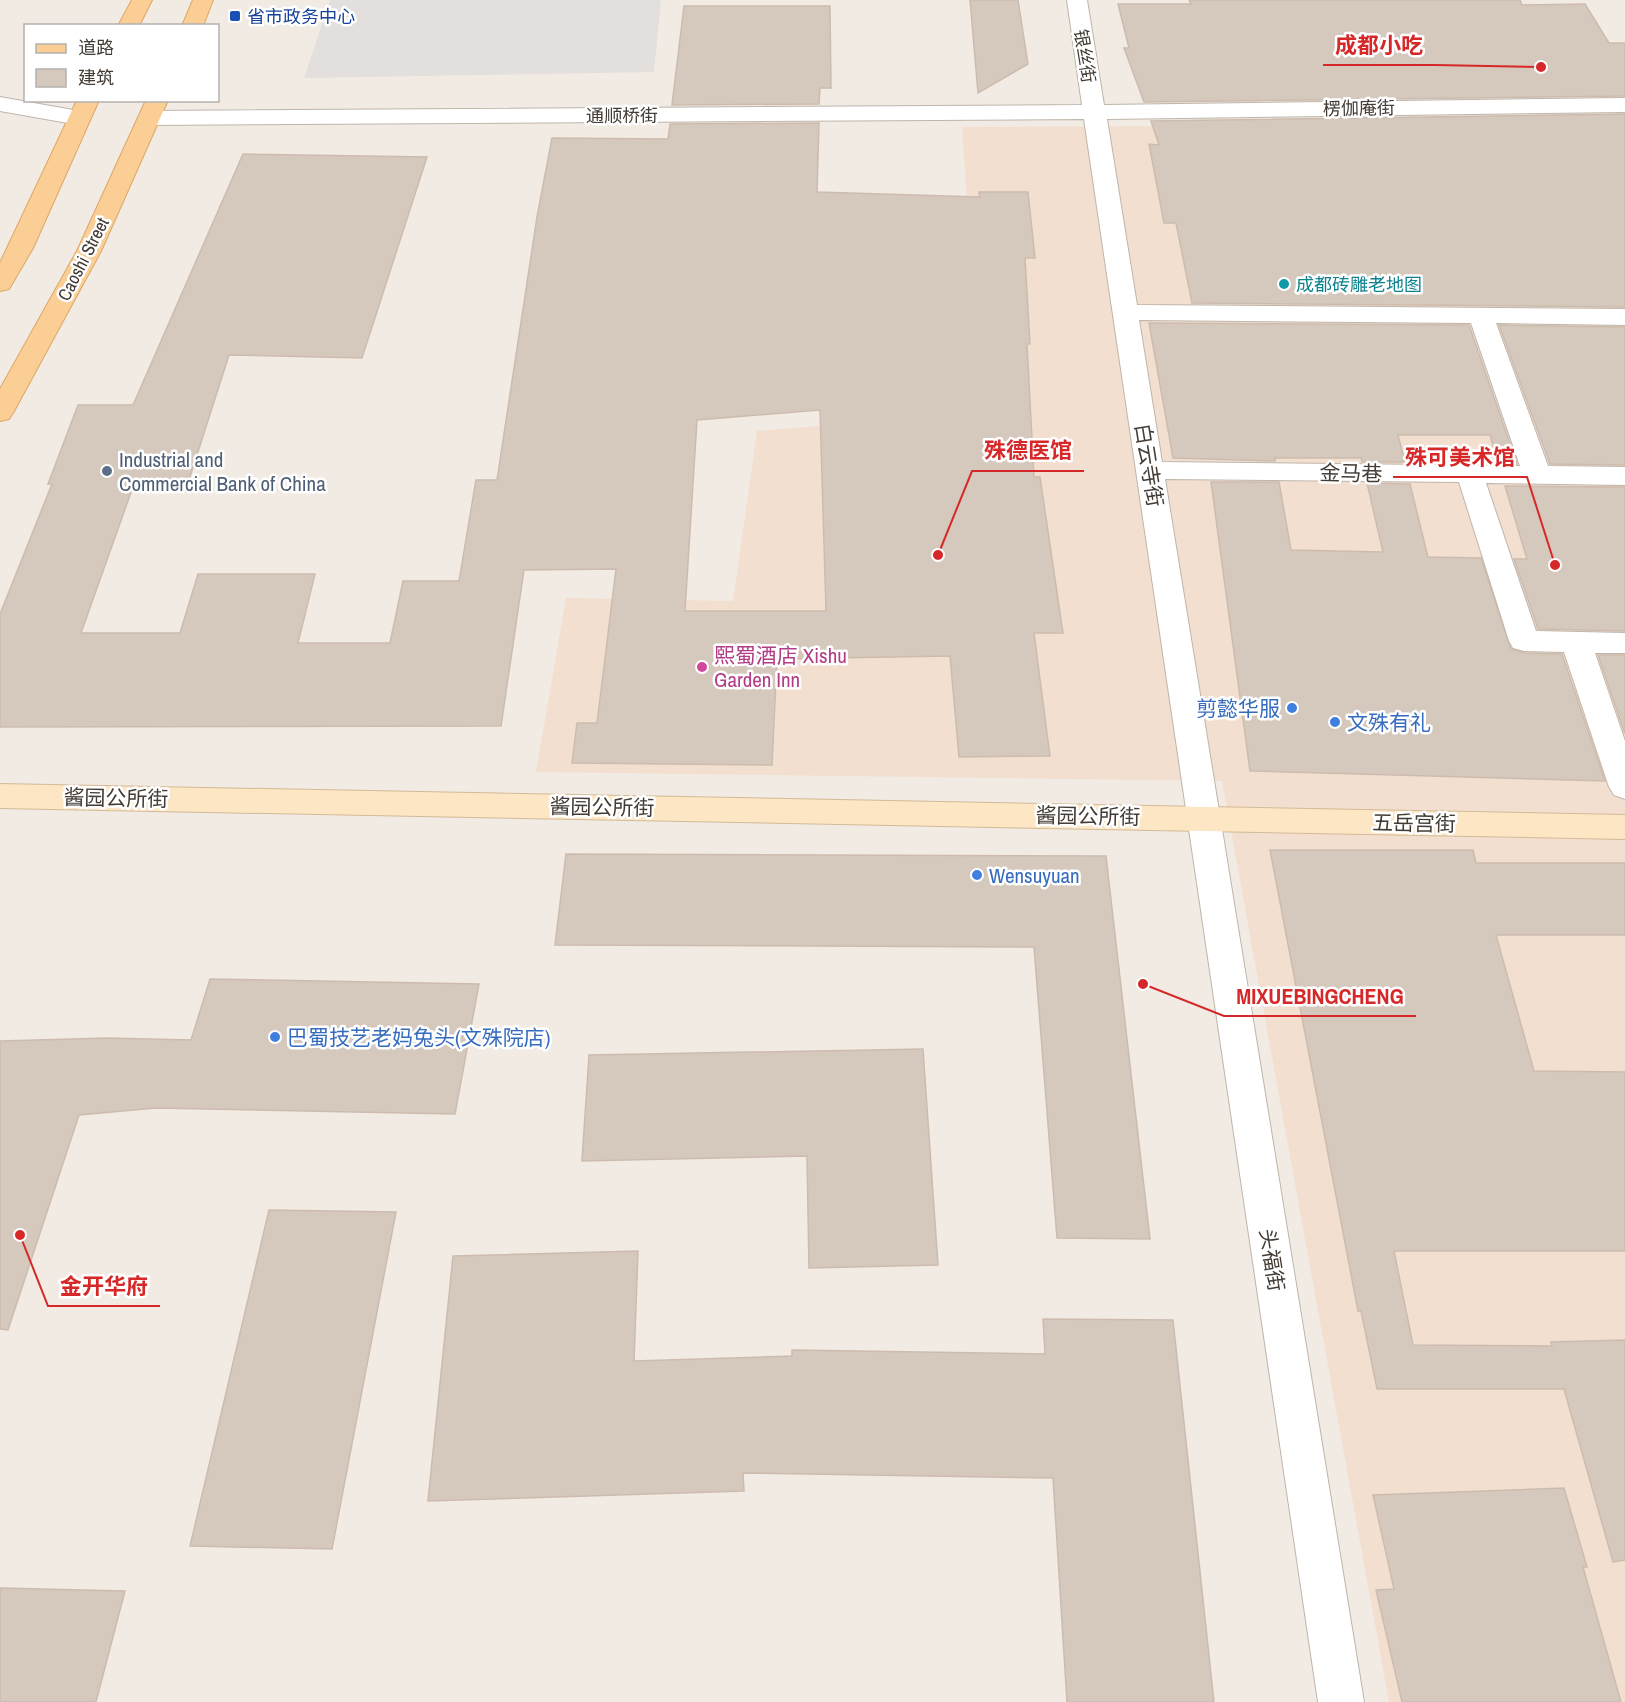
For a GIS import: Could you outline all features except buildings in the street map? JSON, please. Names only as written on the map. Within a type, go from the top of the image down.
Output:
[{"type":"main road","points":[[129,24],[142,0]]},
{"type":"main road","points":[[193,24],[203,0]]},
{"type":"main road","points":[[0,284],[21,248],[83,109]]},
{"type":"main road","name":"Caoshi Street","points":[[0,413],[89,251],[153,109]]},
{"type":"street","name":"银丝街","points":[[1077,0],[1094,112]]},
{"type":"street","points":[[0,104],[83,109]]},
{"type":"street","name":"楞伽庵街","points":[[1094,112],[1625,105]]},
{"type":"street","name":"通顺桥街","points":[[153,109],[1094,112]]},
{"type":"street","name":"白云寺街","points":[[1094,112],[1204,818]]},
{"type":"street","points":[[1125,312],[1625,317]]},
{"type":"street","points":[[1481,316],[1537,475]]},
{"type":"street","name":"金马巷","points":[[1149,470],[1625,476]]},
{"type":"street","points":[[1470,475],[1524,641],[1625,643]]},
{"type":"street","points":[[1576,642],[1625,787]]},
{"type":"street","name":"酱园公所街","points":[[0,796],[1204,818]]},
{"type":"street","name":"五岳宫街","points":[[1204,818],[1625,827]]},
{"type":"street","name":"头福街","points":[[1204,818],[1341,1702]]},
{"type":"shaded area","points":[[330,0],[661,0],[654,72],[304,78]]},
{"type":"shaded area","points":[[1625,124],[1625,1702],[1389,1702],[1222,781],[536,772],[566,598],[733,601],[757,431],[831,425],[971,261],[962,127]]},
{"type":"place","name":"省市政务中心","points":[[235,16]]},
{"type":"place","name":"成都小吃","points":[[1541,67]]},
{"type":"place","name":"成都砖雕老地图","points":[[1284,284]]},
{"type":"place","name":"Industrial and Commercial Bank of China","points":[[107,471]]},
{"type":"place","name":"殊德医馆","points":[[938,555]]},
{"type":"place","name":"殊可美术馆","points":[[1555,565]]},
{"type":"place","name":"熙蜀酒店 Xishu Garden Inn","points":[[702,667]]},
{"type":"place","name":"剪懿华服","points":[[1292,708]]},
{"type":"place","name":"文殊有礼","points":[[1335,722]]},
{"type":"place","name":"Wensuyuan","points":[[977,875]]},
{"type":"place","name":"MIXUEBINGCHENG","points":[[1143,984]]},
{"type":"place","name":"巴蜀技艺老妈兔头(文殊院店)","points":[[275,1037]]},
{"type":"place","name":"金开华府","points":[[20,1235]]}]
